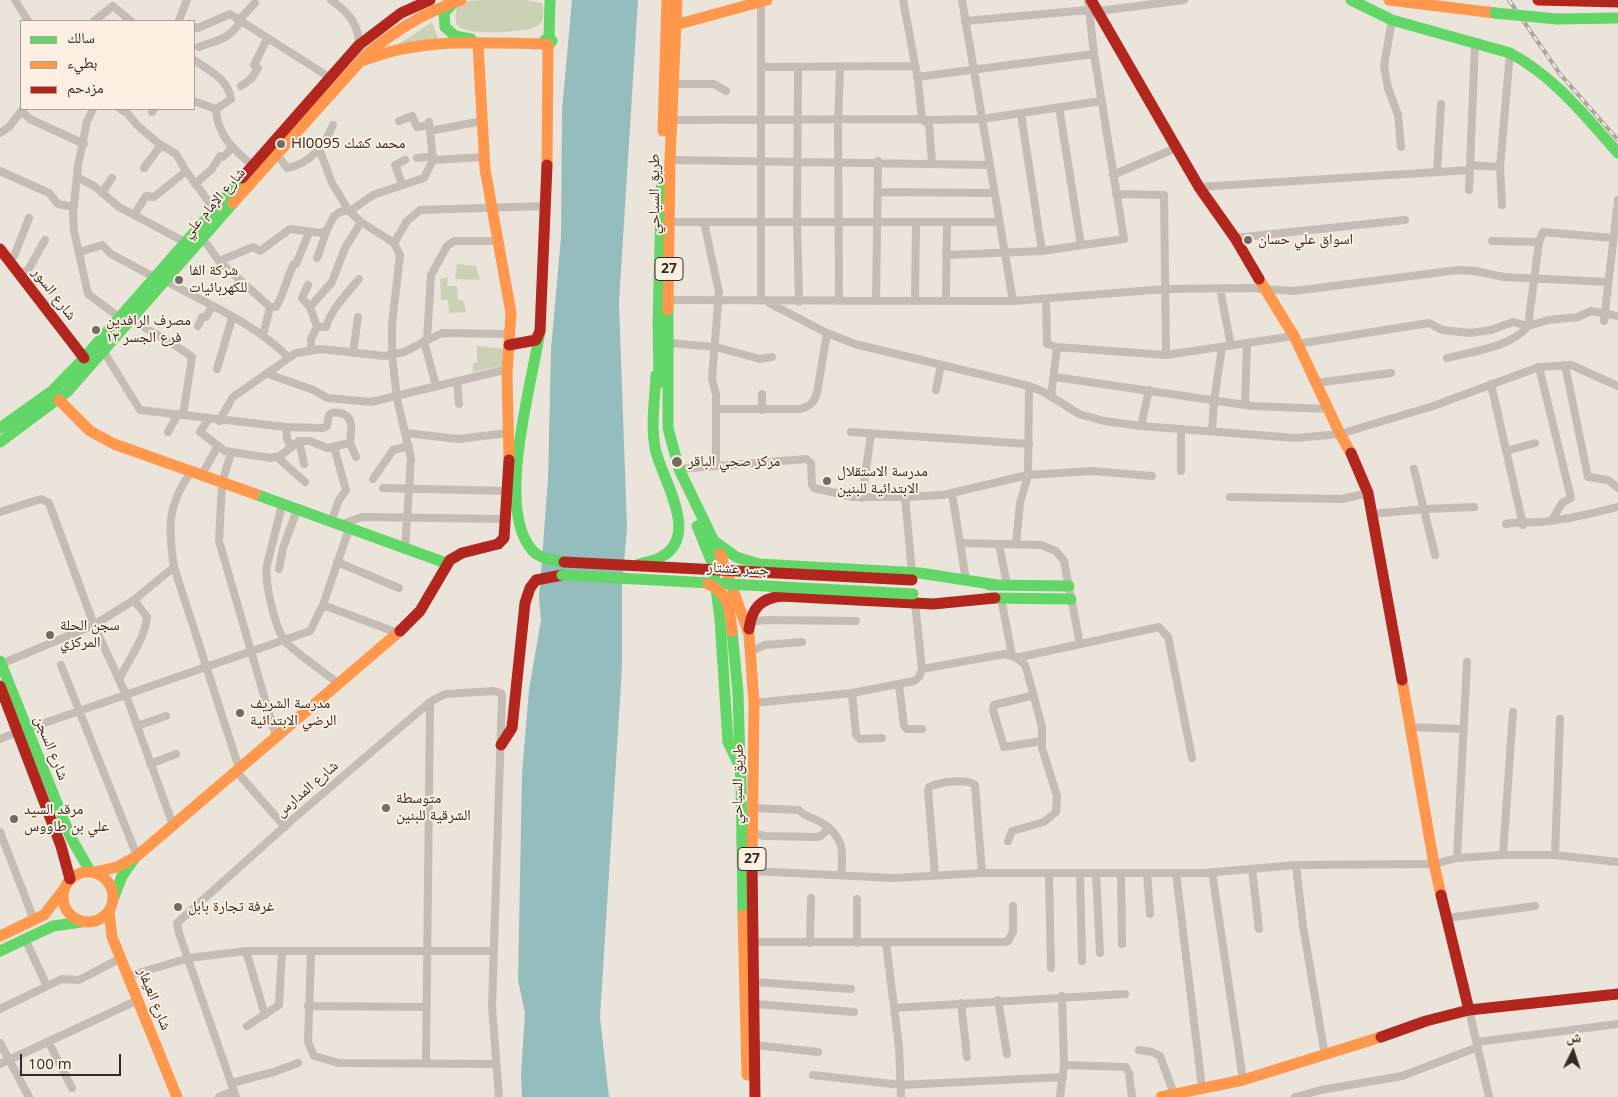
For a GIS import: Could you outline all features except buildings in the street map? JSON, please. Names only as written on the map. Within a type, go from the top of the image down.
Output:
[{"type":"main road","points":[[383,25],[403,0]]},
{"type":"main road","name":"شارع الإمام علي","points":[[0,442],[59,400],[104,352],[277,154],[349,66],[359,45],[383,25],[416,4],[430,0]]},
{"type":"main road","name":"جسر عشتار","points":[[550,0],[547,41],[546,206],[540,331],[520,434],[517,503],[520,527],[530,549],[540,557],[564,562],[624,566],[912,576]]},
{"type":"main road","name":"طريق السياحي","points":[[666,0],[663,300],[668,343],[668,428],[679,469],[727,568],[748,626],[754,703],[751,833],[756,1004],[755,1097]]},
{"type":"main road","name":"طريق السياحي","points":[[677,0],[670,160],[670,222],[663,300],[658,322],[659,396],[663,442],[672,471],[712,565],[725,670],[728,742],[738,763],[741,777],[744,1006],[749,1097]]},
{"type":"main road","points":[[1351,0],[1374,13],[1392,20],[1475,45],[1510,53],[1542,71],[1618,153]]},
{"type":"main road","points":[[1389,0],[1557,19],[1618,18]]},
{"type":"main road","points":[[1538,0],[1618,2]]},
{"type":"main road","name":"شارع الإمام علي","points":[[0,428],[52,391],[84,358],[329,77],[349,66],[422,14],[457,1]]},
{"type":"main road","points":[[457,1],[444,13],[444,22],[449,32],[459,38],[547,41]]},
{"type":"main road","points":[[676,25],[764,1]]},
{"type":"main road","points":[[1091,5],[1199,187],[1235,238],[1267,289],[1295,340],[1340,434],[1353,456],[1368,493],[1408,727],[1434,864],[1469,1010]]},
{"type":"main road","points":[[349,66],[379,53],[422,45],[547,41]]},
{"type":"main road","points":[[0,936],[44,915],[67,883],[76,874],[117,867],[137,856],[398,633],[424,606],[446,563],[462,553],[501,542],[505,533],[508,491],[510,305],[491,207],[484,157],[478,44]]},
{"type":"main road","name":"شارع السور","points":[[0,250],[84,358]]},
{"type":"main road","points":[[624,566],[660,559],[675,545],[679,535],[680,518],[656,452],[658,322]]},
{"type":"main road","points":[[509,340],[536,340],[540,331]]},
{"type":"main road","points":[[52,391],[72,416],[98,436],[114,444],[446,563]]},
{"type":"main road","points":[[708,531],[725,551],[736,557],[759,564],[966,580],[1002,585]]},
{"type":"main road","name":"جسر عشتار","points":[[501,745],[512,728],[525,603],[532,583],[540,578],[562,574],[693,581],[914,599]]},
{"type":"main road","points":[[912,576],[1002,585],[1068,586]]},
{"type":"main road","points":[[693,581],[714,585],[728,600],[738,692],[741,777]]},
{"type":"main road","points":[[748,626],[753,609],[758,602],[766,598],[781,596],[914,599],[1071,599]]},
{"type":"main road","name":"شارع السجن","points":[[1,669],[40,774],[71,838],[93,872]]},
{"type":"main road","name":"شارع السجن","points":[[0,686],[23,730]]},
{"type":"main road","name":"شارع السجن","points":[[40,774],[61,846],[67,883]]},
{"type":"main road","points":[[0,951],[63,923],[86,922],[104,917],[109,911],[122,876],[137,856]]},
{"type":"main road","points":[[93,872],[109,882],[114,897]]},
{"type":"main road","points":[[67,883],[64,904],[68,912],[112,937]]},
{"type":"main road","name":"شارع العيفار","points":[[109,911],[112,937],[177,1097]]},
{"type":"main road","points":[[1161,1097],[1243,1080],[1325,1056],[1426,1021],[1469,1010],[1618,994]]},
{"type":"street","points":[[15,0],[27,20]]},
{"type":"street","points":[[178,20],[187,0]]},
{"type":"street","points":[[331,0],[346,11],[353,20],[359,34],[359,45]]},
{"type":"street","points":[[903,0],[924,120],[929,125],[932,163]]},
{"type":"street","points":[[962,0],[998,222],[1013,301]]},
{"type":"street","points":[[965,22],[1091,5],[1184,0]]},
{"type":"street","points":[[764,1],[760,161],[760,223],[764,302]]},
{"type":"street","points":[[199,47],[211,42],[217,43],[227,38],[255,3]]},
{"type":"street","points":[[946,256],[1042,251],[1124,239],[1094,54],[1091,5]]},
{"type":"street","points":[[95,20],[113,6],[130,20]]},
{"type":"street","points":[[116,20],[119,13]]},
{"type":"street","points":[[195,26],[198,28],[230,14],[329,77]]},
{"type":"street","points":[[1392,20],[1384,66],[1388,88],[1396,110],[1401,148]]},
{"type":"street","points":[[241,86],[252,79],[258,68],[254,65],[267,39]]},
{"type":"street","points":[[1470,190],[1475,45]]},
{"type":"street","points":[[1502,205],[1500,167],[1510,53]]},
{"type":"street","points":[[917,76],[1094,54]]},
{"type":"street","points":[[195,61],[209,69],[230,89],[231,99],[216,109]]},
{"type":"street","points":[[763,66],[915,66]]},
{"type":"street","points":[[798,67],[797,222],[799,302]]},
{"type":"street","points":[[839,301],[838,120],[840,67]]},
{"type":"street","points":[[674,84],[714,84],[726,91]]},
{"type":"street","points":[[672,120],[982,119],[1101,100]]},
{"type":"street","points":[[196,102],[216,109]]},
{"type":"street","points":[[1437,172],[1441,104]]},
{"type":"street","points":[[1059,107],[1081,245]]},
{"type":"street","points":[[216,109],[216,118],[221,132],[232,147],[252,165]]},
{"type":"street","points":[[0,133],[8,127],[22,110],[30,119],[84,144]]},
{"type":"street","points":[[92,110],[87,121],[77,177],[72,223],[88,294],[119,317]]},
{"type":"street","points":[[122,110],[127,112],[137,125],[161,145],[176,154],[214,209]]},
{"type":"street","points":[[1021,114],[1042,251]]},
{"type":"street","points":[[399,121],[412,116],[417,127],[482,121]]},
{"type":"street","points":[[277,154],[290,168],[320,151],[333,125]]},
{"type":"street","points":[[317,258],[334,216],[349,211],[373,195],[424,178],[433,158],[429,126]]},
{"type":"street","points":[[144,168],[161,145]]},
{"type":"street","points":[[195,184],[212,168],[220,156],[223,157],[232,147]]},
{"type":"street","points":[[1113,174],[1176,148]]},
{"type":"street","points":[[320,151],[332,183],[349,211],[361,222],[394,242],[400,264],[393,315],[392,355],[396,394],[412,459],[405,549]]},
{"type":"street","points":[[417,158],[484,157]]},
{"type":"street","points":[[402,184],[395,165],[405,160]]},
{"type":"street","points":[[670,160],[878,161],[989,165]]},
{"type":"street","points":[[876,301],[878,161]]},
{"type":"street","points":[[1199,187],[1500,167]]},
{"type":"street","points":[[0,171],[49,193],[58,204],[74,207]]},
{"type":"street","points":[[134,215],[146,196],[154,197],[186,171]]},
{"type":"street","points":[[77,177],[102,193],[119,208],[185,242]]},
{"type":"street","points":[[102,193],[112,178]]},
{"type":"street","points":[[878,192],[994,193]]},
{"type":"street","points":[[1116,194],[1164,195],[1166,355]]},
{"type":"street","points":[[1605,317],[1618,200]]},
{"type":"street","points":[[394,242],[410,216],[420,210],[546,206]]},
{"type":"street","points":[[8,260],[14,256],[29,218]]},
{"type":"street","points":[[1235,238],[1405,220]]},
{"type":"street","points":[[310,307],[332,282],[345,248],[361,222]]},
{"type":"street","points":[[670,222],[998,222]]},
{"type":"street","points":[[704,222],[720,301],[715,332],[716,347],[712,378],[716,409],[716,465]]},
{"type":"street","points":[[915,301],[916,222]]},
{"type":"street","points":[[946,301],[947,222]]},
{"type":"street","points":[[219,261],[253,246],[260,251],[285,230],[322,233],[327,230]]},
{"type":"street","points":[[1447,358],[1508,341],[1521,334],[1528,326],[1540,234],[1545,230],[1613,238]]},
{"type":"street","points":[[203,239],[219,261],[270,307],[276,308],[283,296],[288,274],[294,264],[296,264],[309,233]]},
{"type":"street","points":[[19,274],[28,270],[45,240]]},
{"type":"street","points":[[436,386],[425,340],[431,276],[447,246],[454,241],[498,241]]},
{"type":"street","points":[[1492,241],[1539,242]]},
{"type":"street","points":[[80,252],[102,245],[111,254],[154,277]]},
{"type":"street","points":[[663,300],[764,302],[1013,301],[1166,289],[1301,290],[1458,270],[1475,271],[1497,277],[1608,282]]},
{"type":"street","points":[[317,327],[326,327],[344,295],[359,279]]},
{"type":"street","points":[[166,281],[263,336],[288,357]]},
{"type":"street","points":[[308,285],[302,298],[310,307],[317,327],[312,339],[311,349]]},
{"type":"street","points":[[1212,431],[1214,401],[1227,346],[1220,289]]},
{"type":"street","points":[[1046,299],[1047,344],[1057,347],[1166,355],[1247,343],[1295,340],[1429,323],[1442,330],[1462,333],[1491,330],[1513,322],[1528,326],[1548,320],[1578,317],[1591,311],[1605,317],[1618,316]]},
{"type":"street","points":[[764,302],[827,333],[855,344],[1029,386],[1086,417],[1141,426],[1296,438],[1340,434],[1433,406],[1539,367],[1571,365],[1618,386]]},
{"type":"street","points":[[198,326],[202,317],[206,317],[212,306]]},
{"type":"street","points":[[263,336],[270,307]]},
{"type":"street","points":[[353,353],[358,317]]},
{"type":"street","points":[[217,369],[232,318]]},
{"type":"street","points":[[132,320],[162,339],[178,345],[192,357],[181,415],[168,432]]},
{"type":"street","points":[[218,421],[233,396],[268,374],[288,357],[311,349],[392,355],[404,352],[442,333],[509,340]]},
{"type":"street","points":[[716,409],[800,410],[815,401],[827,333]]},
{"type":"street","points":[[668,343],[716,347],[752,358],[772,357]]},
{"type":"street","points":[[1245,405],[1247,343]]},
{"type":"street","points":[[1051,397],[1055,377],[1057,347]]},
{"type":"street","points":[[104,352],[140,410],[208,418],[218,421],[286,427],[325,428],[329,415],[336,412],[347,416],[350,420],[350,442],[356,457]]},
{"type":"street","points":[[936,390],[940,365]]},
{"type":"street","points":[[1565,366],[1588,478],[1608,480],[1618,488]]},
{"type":"street","points":[[1539,367],[1570,498],[1562,503],[1552,520]]},
{"type":"street","points":[[268,374],[337,400],[371,402],[396,394],[508,369]]},
{"type":"street","points":[[1316,384],[1391,373]]},
{"type":"street","points":[[1055,377],[1245,405],[1328,409]]},
{"type":"street","points":[[458,381],[459,404]]},
{"type":"street","points":[[1491,384],[1522,523]]},
{"type":"street","points":[[1016,544],[1020,503],[1028,475],[1029,386]]},
{"type":"street","points":[[1141,426],[1149,390]]},
{"type":"street","points":[[762,394],[762,410]]},
{"type":"street","points":[[336,412],[337,400]]},
{"type":"street","points":[[208,418],[200,432],[218,446],[231,453],[277,457],[305,482]]},
{"type":"street","points":[[286,427],[291,446]]},
{"type":"street","points":[[1181,471],[1182,429]]},
{"type":"street","points":[[851,432],[1029,444]]},
{"type":"street","points":[[406,434],[458,439],[508,433]]},
{"type":"street","points":[[862,498],[871,434]]},
{"type":"street","points":[[277,457],[299,441],[310,440],[322,447],[334,447],[350,442]]},
{"type":"street","points":[[299,441],[304,464]]},
{"type":"street","points":[[1506,451],[1535,443]]},
{"type":"street","points":[[218,446],[196,474],[175,496],[170,540],[174,567],[238,770],[285,826]]},
{"type":"street","points":[[372,479],[393,450],[409,446]]},
{"type":"street","points":[[0,739],[126,694],[252,653],[305,634],[313,628],[323,605],[337,562],[340,525],[339,500],[346,490],[334,457],[334,447]]},
{"type":"street","points":[[231,453],[222,483],[219,541],[276,736]]},
{"type":"street","points":[[679,469],[806,459],[812,463],[812,482],[814,488],[862,498],[952,493],[1028,475],[1092,470],[1152,476]]},
{"type":"street","points":[[1414,469],[1435,555]]},
{"type":"street","points":[[383,488],[508,491]]},
{"type":"street","points":[[952,493],[966,580]]},
{"type":"street","points":[[1230,497],[1342,500],[1368,493]]},
{"type":"street","points":[[905,497],[912,576]]},
{"type":"street","points":[[0,512],[41,499],[49,503],[94,625],[126,694],[173,825]]},
{"type":"street","points":[[282,505],[265,575],[268,592],[284,641],[338,683]]},
{"type":"street","points":[[1506,524],[1539,522],[1618,507]]},
{"type":"street","points":[[1373,514],[1425,509],[1474,508]]},
{"type":"street","points":[[279,569],[282,548],[297,510]]},
{"type":"street","points":[[340,525],[362,518],[506,519]]},
{"type":"street","points":[[960,543],[1016,544],[1049,547],[1056,551],[1064,561],[1080,644]]},
{"type":"street","points":[[999,544],[1002,585]]},
{"type":"street","points":[[337,562],[399,588]]},
{"type":"street","points":[[1,669],[94,625],[134,600],[174,567]]},
{"type":"street","points":[[998,598],[1014,657]]},
{"type":"street","points":[[754,703],[852,693],[914,681],[919,677],[922,669],[914,599]]},
{"type":"street","points":[[119,679],[144,633],[146,624],[147,616],[134,600]]},
{"type":"street","points":[[323,605],[398,633]]},
{"type":"street","points":[[748,626],[856,621]]},
{"type":"street","points":[[1014,657],[1153,627],[1165,631],[1168,637],[1192,758]]},
{"type":"street","points":[[750,652],[769,644],[802,642]]},
{"type":"street","points":[[922,669],[1004,654],[1014,657],[1025,665],[1042,727],[1042,741],[1057,796],[1056,812],[1044,822],[1012,831],[1008,841]]},
{"type":"street","points":[[1457,858],[1467,662]]},
{"type":"street","points":[[61,665],[137,856]]},
{"type":"street","points":[[899,685],[904,726],[907,729],[922,729]]},
{"type":"street","name":"شارع المدارس","points":[[189,958],[178,923],[285,826],[438,696],[497,691],[501,693],[501,745]]},
{"type":"street","points":[[852,693],[856,735],[860,739],[882,738]]},
{"type":"street","points":[[1034,695],[997,704],[993,706],[993,710],[1004,747],[1042,741]]},
{"type":"street","points":[[426,1064],[430,702]]},
{"type":"street","points":[[1503,855],[1513,712]]},
{"type":"street","points":[[137,726],[166,716]]},
{"type":"street","points":[[1555,855],[1560,719]]},
{"type":"street","points":[[1408,727],[1463,729]]},
{"type":"street","points":[[499,1097],[492,1020],[501,745]]},
{"type":"street","points":[[150,764],[176,754]]},
{"type":"street","points":[[935,876],[928,790],[929,787],[939,783],[970,782],[975,785],[982,873]]},
{"type":"street","points":[[752,808],[799,810],[804,816],[816,820],[829,828],[842,845],[841,874]]},
{"type":"street","points":[[751,833],[765,836],[816,837],[821,836],[829,828]]},
{"type":"street","points":[[0,832],[3,852],[34,920]]},
{"type":"street","points":[[752,871],[893,878],[982,873],[1176,873],[1296,865],[1434,864],[1457,858],[1503,855],[1555,855],[1618,862]]},
{"type":"street","points":[[1296,865],[1303,926],[1325,1056]]},
{"type":"street","points":[[1252,869],[1259,929]]},
{"type":"street","points":[[1212,872],[1243,1080]]},
{"type":"street","points":[[1080,873],[1082,961]]},
{"type":"street","points":[[1096,873],[1100,953]]},
{"type":"street","points":[[1146,873],[1150,914]]},
{"type":"street","points":[[1176,873],[1202,1088]]},
{"type":"street","points":[[1049,874],[1051,968]]},
{"type":"street","points":[[1121,874],[1122,944]]},
{"type":"street","points":[[810,943],[811,898]]},
{"type":"street","points":[[857,899],[858,943]]},
{"type":"street","points":[[754,942],[886,943],[1008,941],[1012,932],[1013,906]]},
{"type":"street","points":[[1447,918],[1535,906]]},
{"type":"street","points":[[25,939],[47,986]]},
{"type":"street","points":[[886,943],[894,1008],[901,1097]]},
{"type":"street","points":[[128,976],[189,958],[246,951],[493,951]]},
{"type":"street","points":[[246,951],[265,1016]]},
{"type":"street","points":[[246,1026],[265,1016],[280,1001],[282,951]]},
{"type":"street","points":[[311,952],[308,1042],[314,1056],[321,1060],[339,1063],[495,1064]]},
{"type":"street","points":[[0,1008],[64,979],[78,980],[121,958]]},
{"type":"street","points":[[189,958],[234,1090]]},
{"type":"street","points":[[755,982],[851,989]]},
{"type":"street","points":[[894,1008],[1062,996],[1125,994]]},
{"type":"street","points":[[1060,1097],[1064,1065],[1062,996]]},
{"type":"street","points":[[0,1064],[138,1000]]},
{"type":"street","points":[[998,1000],[1007,1054]]},
{"type":"street","points":[[961,1003],[967,1057]]},
{"type":"street","points":[[756,1004],[854,1012]]},
{"type":"street","points":[[308,1006],[426,1008]]},
{"type":"street","points":[[1469,1010],[1489,1097]]},
{"type":"street","points":[[1295,1097],[1321,1090],[1402,1076],[1478,1045],[1618,1024]]},
{"type":"street","points":[[48,1041],[72,1088]]},
{"type":"street","points":[[0,1042],[29,1097]]},
{"type":"street","points":[[755,1045],[818,1052]]},
{"type":"street","points":[[1139,1050],[1152,1052],[1160,1056],[1174,1094]]},
{"type":"street","points":[[219,1097],[298,1063]]},
{"type":"street","points":[[1064,1065],[1126,1067],[1129,1072],[1132,1097]]},
{"type":"street","points":[[813,1075],[901,1085],[1062,1077]]},
{"type":"green space","points":[[525,0],[542,3],[543,18],[539,25],[523,30],[485,32],[463,29],[458,26],[456,19],[457,7],[468,1]]},
{"type":"green space","points":[[432,22],[439,41],[396,46]]},
{"type":"green space","points":[[457,264],[476,266],[480,280],[455,279]]},
{"type":"green space","points":[[448,277],[447,286],[457,286],[458,300],[463,300],[466,312],[449,313],[448,300],[441,300],[440,279]]},
{"type":"green space","points":[[477,346],[506,349],[506,365],[473,372],[473,364],[477,362]]},
{"type":"water","points":[[572,0],[638,0],[619,302],[627,528],[622,584],[622,667],[600,1017],[609,1097],[522,1097],[521,1074],[525,1013],[518,980],[522,773],[529,690],[541,620],[539,598],[548,479],[551,349],[561,237],[562,110]]},
{"type":"railway","points":[[1509,0],[1560,74],[1618,140]]},
{"type":"traffic: fast","points":[[549,37],[544,41],[548,45],[552,41],[549,37],[550,0]]},
{"type":"traffic: fast","points":[[1351,0],[1392,20],[1510,53],[1555,85],[1618,153]]},
{"type":"traffic: fast","points":[[453,3],[444,13],[445,27],[455,36],[471,39]]},
{"type":"traffic: fast","points":[[1495,13],[1557,19]]},
{"type":"traffic: fast","points":[[1557,19],[1618,18]]},
{"type":"traffic: fast","points":[[659,383],[658,322],[662,171]]},
{"type":"traffic: fast","points":[[0,428],[52,391],[84,358],[242,178]]},
{"type":"traffic: fast","points":[[0,442],[67,392],[233,203]]},
{"type":"traffic: fast","points":[[668,310],[668,428],[679,469],[720,554]]},
{"type":"traffic: fast","points":[[540,331],[519,445],[516,476],[517,506],[521,531],[532,550],[543,557],[564,562]]},
{"type":"traffic: fast","points":[[639,564],[661,557],[672,548],[678,536],[679,523],[676,508],[654,443],[653,423],[656,375]]},
{"type":"traffic: fast","points":[[255,494],[446,563]]},
{"type":"traffic: fast","points":[[697,526],[713,565],[720,619],[728,742],[738,763],[741,777],[743,915]]},
{"type":"traffic: fast","points":[[717,543],[736,557],[759,564],[920,573],[997,585]]},
{"type":"traffic: fast","points":[[562,575],[913,594]]},
{"type":"traffic: fast","points":[[989,585],[1069,586]]},
{"type":"traffic: fast","points":[[988,598],[1071,599]]},
{"type":"traffic: fast","points":[[732,631],[738,693],[740,765]]},
{"type":"traffic: fast","points":[[0,661],[71,838],[90,871]]},
{"type":"traffic: fast","points":[[114,897],[122,876],[134,859]]},
{"type":"traffic: fast","points":[[0,951],[53,926],[82,922]]},
{"type":"traffic: slow","points":[[233,203],[366,55],[411,23],[435,10],[461,0]]},
{"type":"traffic: slow","points":[[663,131],[667,0]]},
{"type":"traffic: slow","points":[[668,310],[670,160],[677,0]]},
{"type":"traffic: slow","points":[[675,25],[767,0]]},
{"type":"traffic: slow","points":[[1389,0],[1495,13]]},
{"type":"traffic: slow","points":[[365,60],[387,53],[431,45],[454,43],[545,44]]},
{"type":"traffic: slow","points":[[478,45],[485,169],[511,313],[507,374],[509,460]]},
{"type":"traffic: slow","points":[[547,165],[548,45]]},
{"type":"traffic: slow","points":[[1259,279],[1294,336],[1340,434],[1351,453]]},
{"type":"traffic: slow","points":[[59,400],[90,431],[114,444],[255,494]]},
{"type":"traffic: slow","points":[[720,554],[749,634],[754,703],[752,863]]},
{"type":"traffic: slow","points":[[708,584],[715,587],[724,597],[729,609],[732,631]]},
{"type":"traffic: slow","points":[[95,872],[117,867],[137,856],[400,631]]},
{"type":"traffic: slow","points":[[1402,680],[1441,895]]},
{"type":"traffic: slow","points":[[83,872],[93,872],[106,879],[113,892],[113,897],[113,902],[106,915],[93,922],[83,922],[74,918],[67,911],[63,902],[63,892],[67,883],[74,876],[83,872]]},
{"type":"traffic: slow","points":[[0,936],[44,915],[64,889]]},
{"type":"traffic: slow","points":[[109,911],[112,937],[177,1097]]},
{"type":"traffic: slow","points":[[743,915],[747,1075]]},
{"type":"traffic: slow","points":[[1161,1097],[1243,1080],[1381,1037]]},
{"type":"traffic: jam","points":[[242,178],[359,45],[401,13],[430,0]]},
{"type":"traffic: jam","points":[[1091,0],[1199,187],[1235,238],[1259,279]]},
{"type":"traffic: jam","points":[[1538,0],[1618,2]]},
{"type":"traffic: jam","points":[[509,345],[536,340],[540,331],[547,165]]},
{"type":"traffic: jam","points":[[0,249],[84,358]]},
{"type":"traffic: jam","points":[[1351,453],[1368,493],[1402,680]]},
{"type":"traffic: jam","points":[[400,631],[420,611],[450,560],[462,553],[498,544],[504,538],[509,460]]},
{"type":"traffic: jam","points":[[564,562],[912,580]]},
{"type":"traffic: jam","points":[[501,745],[512,728],[525,603],[530,588],[536,580],[562,575]]},
{"type":"traffic: jam","points":[[749,629],[752,615],[758,606],[768,599],[781,596],[933,604],[995,598]]},
{"type":"traffic: jam","points":[[0,686],[61,846],[70,879]]},
{"type":"traffic: jam","points":[[752,863],[755,1097]]},
{"type":"traffic: jam","points":[[1441,895],[1469,1010]]},
{"type":"traffic: jam","points":[[1381,1037],[1426,1021],[1469,1010],[1618,994]]},
{"type":"place","name":"Hl0095 محمد كشك","points":[[281,144]]},
{"type":"place","name":"اسواق علي حسان","points":[[1248,240]]},
{"type":"place","name":"شركة الفا للكهربائيات","points":[[179,280]]},
{"type":"place","name":"مصرف الرافدين فرع الجسر ١٣","points":[[96,330]]},
{"type":"place","name":"مركز صحي الباقر","points":[[677,462]]},
{"type":"place","name":"مدرسة الاستقلال الابتدائية للبنين","points":[[827,481]]},
{"type":"place","name":"سجن الحلة المركزي","points":[[50,635]]},
{"type":"place","name":"مدرسة الشريف الرضي الابتدائية","points":[[240,713]]},
{"type":"place","name":"متوسطة الشرقية للبنين","points":[[386,808]]},
{"type":"place","name":"مرقد السيد علي بن طاووس","points":[[14,819]]},
{"type":"place","name":"غرفة تجارة بابل","points":[[178,907]]}]
